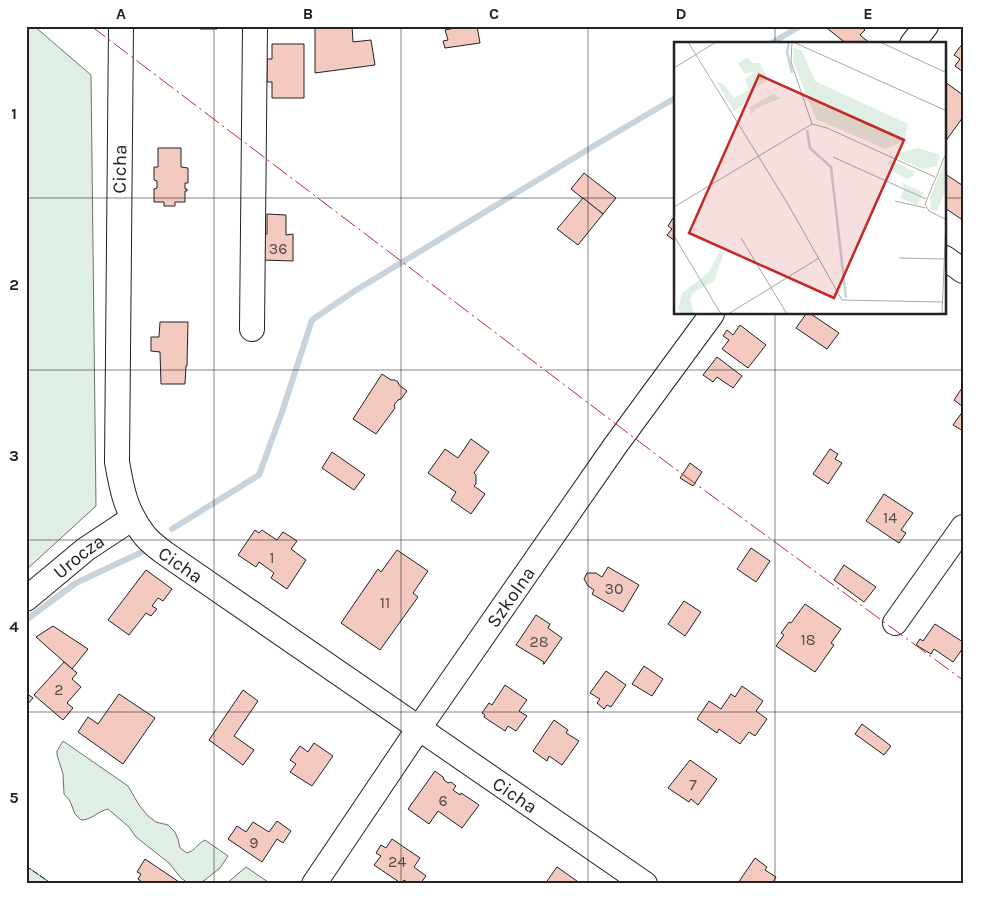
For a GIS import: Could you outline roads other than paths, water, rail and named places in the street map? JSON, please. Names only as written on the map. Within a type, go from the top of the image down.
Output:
[{"type":"street","name":"Cicha","points":[[121,26],[117,462],[122,490],[133,518],[146,537],[166,554],[645,884]]},
{"type":"street","points":[[252,329],[254,26]]},
{"type":"street","points":[[914,42],[926,26]]},
{"type":"street","points":[[946,259],[963,270]]},
{"type":"street","name":"Szkolna","points":[[314,884],[419,728],[616,446],[711,315]]},
{"type":"street","name":"Urocza","points":[[26,599],[86,549],[133,518]]},
{"type":"street","points":[[895,623],[963,527]]},
{"type":"waterway","points":[[773,42],[800,26]]},
{"type":"waterway","points":[[172,529],[259,475],[312,320],[353,292],[674,99]]},
{"type":"waterway","points":[[26,620],[76,583],[142,552]]}]
